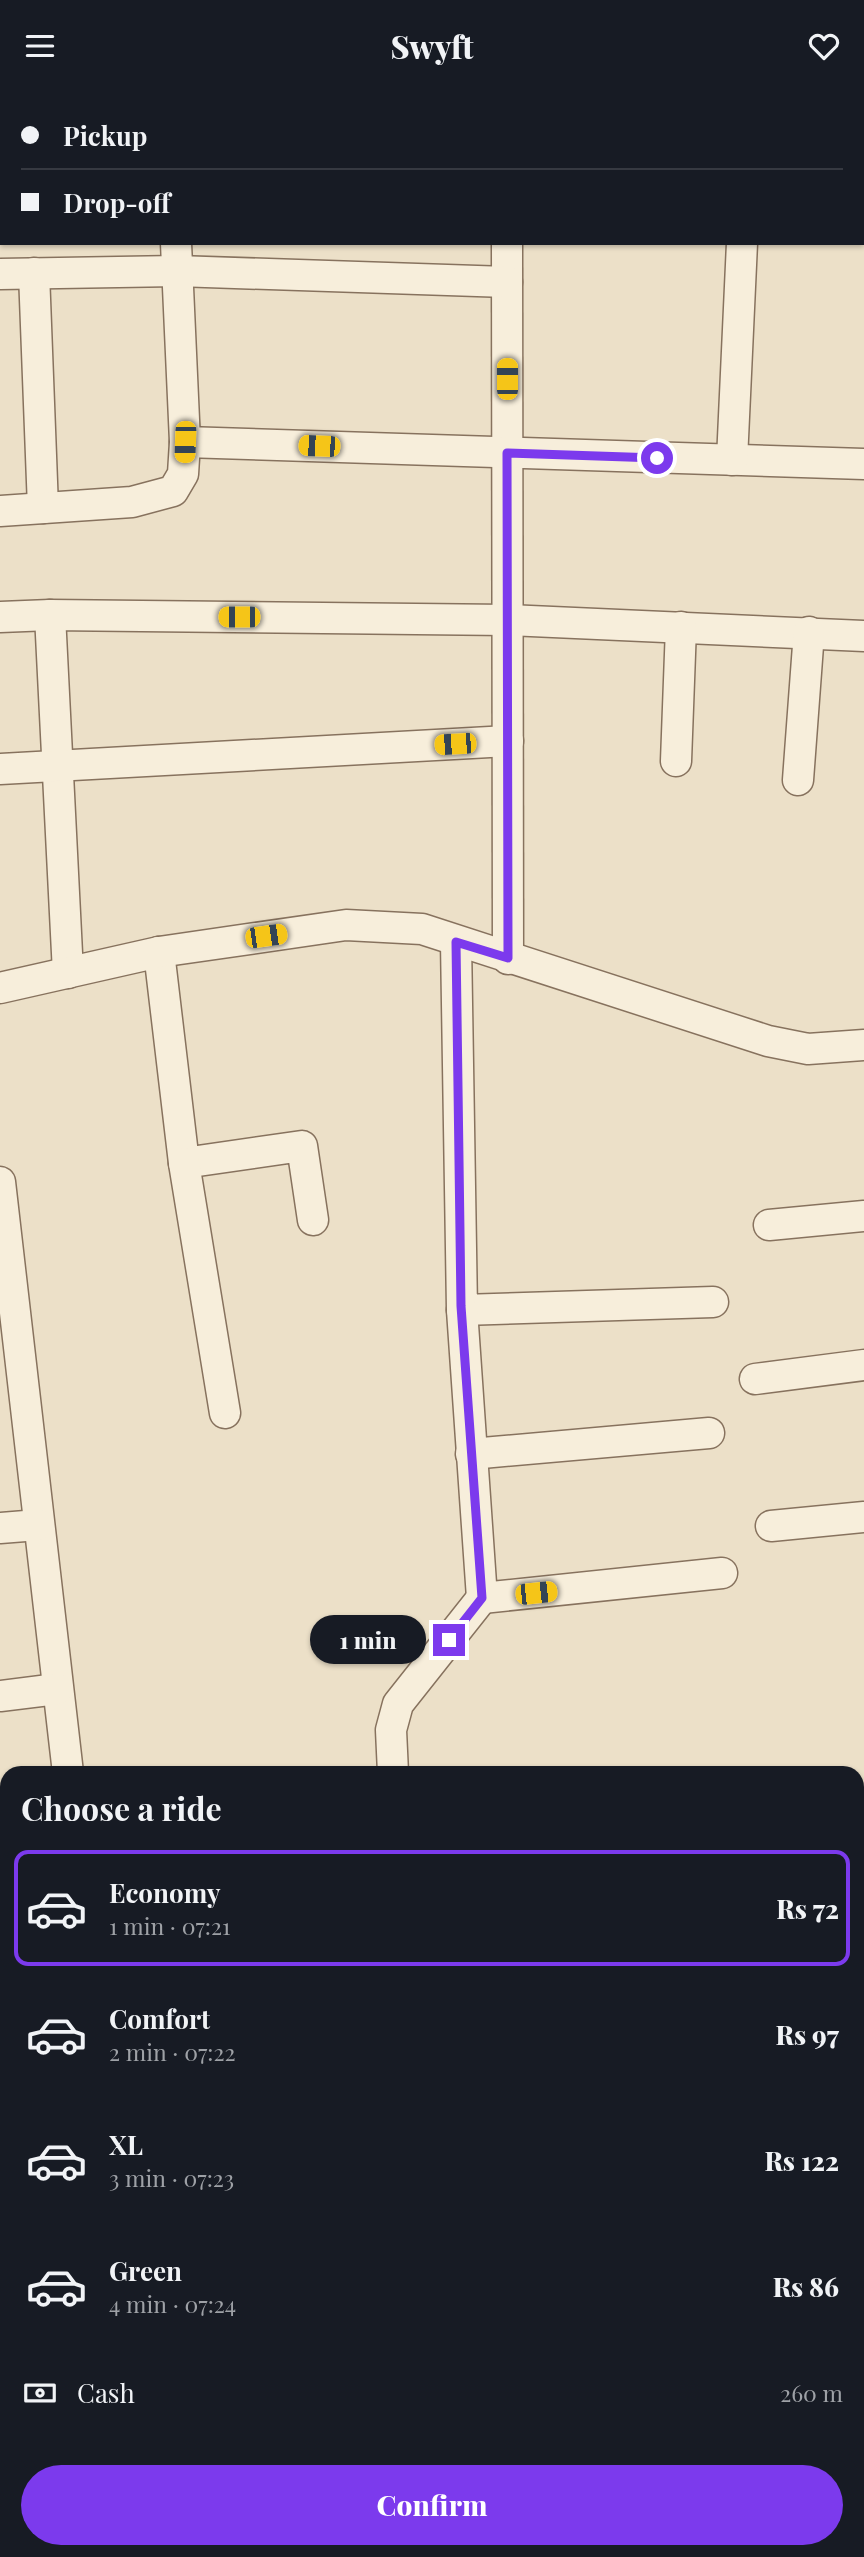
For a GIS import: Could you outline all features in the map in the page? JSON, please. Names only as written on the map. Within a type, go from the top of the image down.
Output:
[{"type":"street","points":[[507,245],[508,958]]},
{"type":"street","points":[[732,460],[742,245]]},
{"type":"street","points":[[0,274],[34,274],[177,257],[507,282]]},
{"type":"street","points":[[0,511],[132,502],[173,491],[183,474],[185,442],[177,257]]},
{"type":"street","points":[[34,274],[43,508]]},
{"type":"street","points":[[185,442],[864,464]]},
{"type":"street","points":[[50,615],[68,973]]},
{"type":"street","points":[[0,617],[50,615],[508,620],[864,636]]},
{"type":"street","points":[[676,761],[681,627]]},
{"type":"street","points":[[798,780],[809,632]]},
{"type":"street","points":[[0,769],[508,741]]},
{"type":"street","points":[[0,988],[159,952],[346,925],[422,929],[768,1041],[808,1049],[864,1045]]},
{"type":"street","points":[[393,1766],[391,1730],[398,1704],[482,1598],[462,1310],[456,942]]},
{"type":"street","points":[[159,952],[184,1163],[225,1413]]},
{"type":"street","points":[[184,1163],[302,1146],[313,1220]]},
{"type":"street","points":[[0,1182],[67,1766]]},
{"type":"street","points":[[769,1225],[864,1216]]},
{"type":"street","points":[[462,1310],[713,1302]]},
{"type":"street","points":[[755,1379],[864,1365]]},
{"type":"street","points":[[471,1454],[709,1433]]},
{"type":"street","points":[[771,1526],[864,1517]]},
{"type":"street","points":[[0,1528],[38,1525]]},
{"type":"street","points":[[482,1598],[722,1573]]},
{"type":"street","points":[[0,1696],[57,1689]]},
{"type":"route","points":[[449,1640],[482,1598],[461,1306],[456,942],[508,958],[507,453],[657,458]]}]
